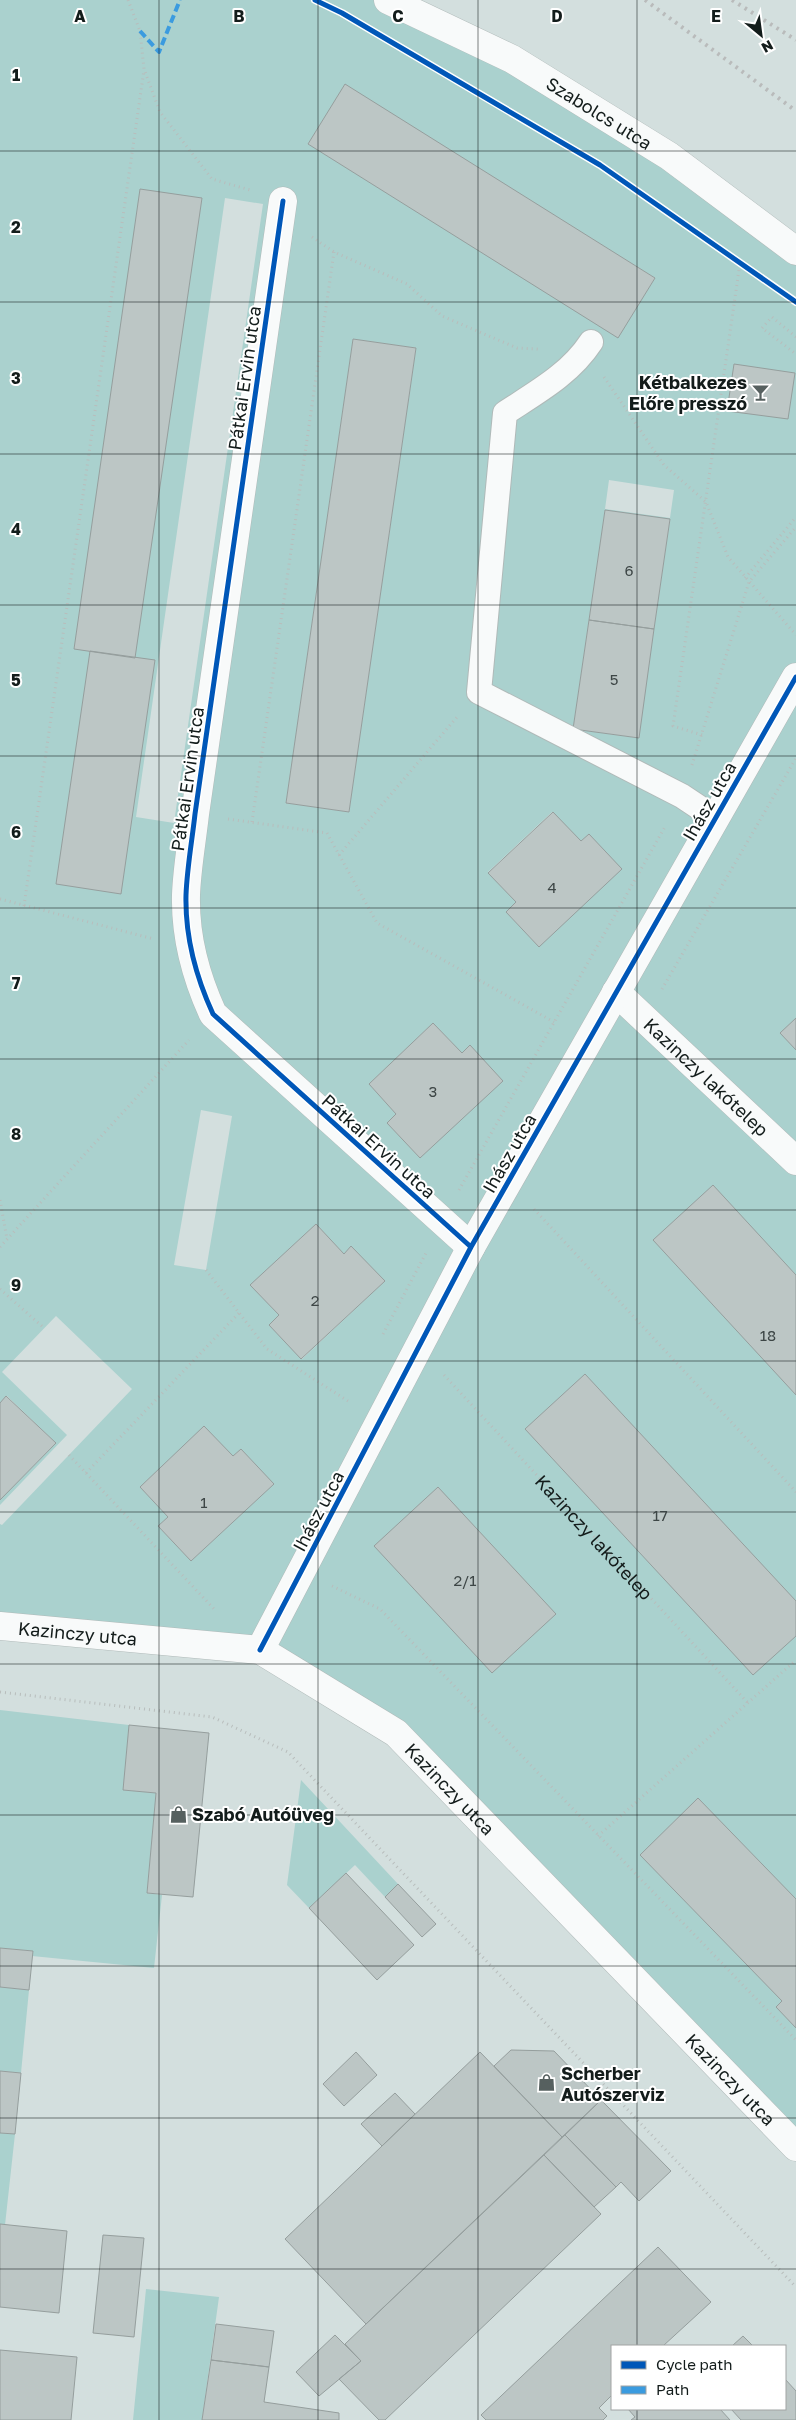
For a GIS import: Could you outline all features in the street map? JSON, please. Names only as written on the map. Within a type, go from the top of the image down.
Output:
[{"type":"street","name":"Szabolcs utca","points":[[388,0],[512,59],[669,156],[796,250]]},
{"type":"street","name":"Pátkai Ervin utca","points":[[283,201],[195,814],[186,896],[190,948],[201,988],[213,1014],[471,1247]]},
{"type":"street","name":"Ihász utca","points":[[260,1650],[471,1247],[796,677]]},
{"type":"street","name":"Kazinczy lakótelep","points":[[616,992],[796,1161]]},
{"type":"street","name":"Kazinczy utca","points":[[0,1626],[260,1650],[396,1733],[796,2147]]},
{"type":"lane","points":[[585,351],[563,374],[505,413],[479,692],[682,796],[715,818]]},
{"type":"path","points":[[24,906],[144,69],[140,31],[128,0]]},
{"type":"path","points":[[144,69],[160,112],[212,179],[283,201],[311,236],[334,252],[407,284],[442,316],[517,348],[585,351],[619,396],[664,465],[706,502],[728,557],[796,635]]},
{"type":"path","points":[[252,822],[334,252]]},
{"type":"path","points":[[702,735],[673,726],[740,264]]},
{"type":"path","points":[[796,337],[772,317],[762,328],[796,354]]},
{"type":"path","points":[[745,578],[796,517]]},
{"type":"path","points":[[380,1341],[442,1221],[682,796],[749,582],[796,527]]},
{"type":"path","points":[[340,855],[479,692]]},
{"type":"path","points":[[221,818],[327,833],[378,923],[554,1022]]},
{"type":"path","points":[[0,899],[190,948]]},
{"type":"path","points":[[0,1247],[213,1014]]},
{"type":"path","points":[[0,1200],[7,1239]]},
{"type":"path","points":[[534,1209],[796,1492]]},
{"type":"path","points":[[206,1270],[267,1349],[348,1401]]},
{"type":"path","points":[[0,1289],[44,1328]]},
{"type":"path","points":[[86,1473],[239,1313]]},
{"type":"path","points":[[344,1409],[353,1392]]},
{"type":"path","points":[[69,1456],[231,1627],[221,1646]]},
{"type":"path","points":[[302,1571],[380,1609],[796,2040]]},
{"type":"path","points":[[598,1836],[796,1660]]},
{"type":"path","points":[[0,1692],[212,1717],[288,1752],[796,2287]]},
{"type":"shaded area","points":[[0,0],[374,0],[509,64],[796,258],[796,666],[258,1644],[0,1620],[0,1524],[2,1525],[132,1389],[56,1316],[2,1372],[67,1435],[0,1505],[0,1500],[56,1443],[7,1396],[0,1403]],"holes":[[[345,85],[655,278],[618,337],[308,144]],[[225,198],[263,204],[174,823],[136,817]],[[353,339],[416,348],[349,812],[286,803]],[[609,480],[674,490],[670,518],[605,509]],[[605,510],[670,520],[638,738],[573,729]],[[552,812],[581,841],[589,834],[539,947],[506,912],[516,902],[488,872]],[[433,1023],[462,1053],[470,1046],[502,1080],[420,1158],[387,1123],[396,1114],[369,1084]],[[201,1110],[232,1116],[206,1270],[174,1265]],[[316,1224],[344,1254],[351,1247],[385,1281],[302,1359],[269,1325],[279,1315],[251,1285]],[[204,1427],[233,1456],[241,1449],[273,1484],[191,1561],[158,1526],[168,1517],[140,1487]]]},
{"type":"shaded area","points":[[796,692],[796,2136],[401,1728],[270,1648],[477,1252]]},
{"type":"shaded area","points":[[0,1710],[129,1725],[124,1790],[156,1793],[147,1893],[162,1895],[154,1968],[32,1956],[33,1951],[0,1948]]},
{"type":"shaded area","points":[[301,1780],[398,1884],[385,1897],[355,1865],[309,1908],[287,1885]]},
{"type":"shaded area","points":[[0,1987],[29,1990],[21,2073],[0,2071]]},
{"type":"shaded area","points":[[0,2133],[15,2134],[5,2225],[0,2224]]},
{"type":"shaded area","points":[[146,2289],[219,2297],[202,2420],[133,2420]]},
{"type":"building","points":[[345,84],[655,278],[618,338],[308,144]]},
{"type":"building","points":[[140,189],[202,198],[135,658],[74,649]]},
{"type":"building","points":[[353,339],[416,348],[349,812],[286,803]]},
{"type":"building","name":"Kétbalkezes Előre presszó","points":[[734,364],[795,373],[788,419],[727,411]]},
{"type":"building","points":[[605,510],[670,519],[654,629],[589,620]]},
{"type":"building","points":[[589,620],[654,629],[639,738],[573,729]]},
{"type":"building","points":[[90,651],[155,660],[121,894],[56,884]]},
{"type":"building","points":[[553,812],[581,841],[589,834],[622,869],[539,947],[506,912],[516,902],[488,873]]},
{"type":"building","points":[[796,1018],[796,1050],[780,1033]]},
{"type":"building","points":[[433,1023],[462,1053],[470,1045],[503,1081],[420,1158],[387,1123],[396,1114],[369,1084]]},
{"type":"building","points":[[713,1185],[796,1275],[796,1395],[653,1240]]},
{"type":"building","points":[[316,1224],[344,1254],[351,1246],[385,1281],[301,1359],[269,1325],[279,1315],[250,1285]]},
{"type":"building","points":[[585,1374],[796,1601],[796,1636],[753,1675],[525,1429]]},
{"type":"building","points":[[6,1396],[56,1443],[0,1500],[0,1403]]},
{"type":"building","points":[[204,1426],[233,1456],[241,1449],[274,1484],[191,1561],[158,1526],[168,1517],[140,1487]]},
{"type":"building","points":[[438,1487],[556,1614],[492,1673],[374,1546]]},
{"type":"building","name":"Szabó Autóüveg","points":[[129,1725],[209,1733],[193,1897],[147,1893],[156,1793],[123,1790]]},
{"type":"building","points":[[698,1798],[796,1899],[796,2028],[776,2007],[782,2001],[640,1855]]},
{"type":"building","points":[[346,1873],[414,1945],[377,1980],[309,1908]]},
{"type":"building","points":[[398,1884],[436,1924],[422,1937],[385,1897]]},
{"type":"building","points":[[0,1948],[33,1951],[29,1990],[0,1987]]},
{"type":"building","name":"Scherber Autószerviz","points":[[511,2050],[554,2051],[601,2100],[562,2137],[494,2066]]},
{"type":"building","points":[[356,2052],[377,2075],[344,2106],[323,2084]]},
{"type":"building","points":[[480,2052],[562,2137],[366,2324],[285,2239]]},
{"type":"building","points":[[0,2071],[21,2073],[15,2134],[0,2133]]},
{"type":"building","points":[[395,2093],[415,2114],[382,2146],[361,2124]]},
{"type":"building","points":[[601,2100],[671,2171],[639,2201],[621,2182],[616,2187],[565,2135]]},
{"type":"building","points":[[565,2135],[616,2187],[594,2207],[544,2155]]},
{"type":"building","points":[[544,2155],[601,2214],[385,2420],[379,2420],[339,2379],[361,2361],[345,2344]]},
{"type":"building","points":[[0,2224],[67,2231],[59,2313],[0,2307]]},
{"type":"building","points":[[103,2235],[144,2238],[134,2337],[93,2333]]},
{"type":"building","points":[[658,2247],[711,2302],[664,2345],[611,2345],[611,2396],[599,2408],[607,2416],[603,2420],[486,2420],[481,2415]]},
{"type":"building","points":[[216,2324],[274,2331],[269,2367],[211,2360]]},
{"type":"building","points":[[335,2335],[361,2361],[319,2396],[296,2372]]},
{"type":"building","points":[[743,2336],[752,2345],[733,2345]]},
{"type":"building","points":[[0,2350],[77,2357],[71,2420],[0,2420]]},
{"type":"building","points":[[211,2360],[269,2367],[264,2402],[339,2413],[339,2420],[202,2420]]},
{"type":"building","points":[[786,2380],[796,2391],[796,2420],[741,2420],[732,2410],[786,2410]]},
{"type":"building","points":[[629,2410],[721,2410],[730,2420],[631,2420],[635,2417]]},
{"type":"railway","points":[[645,0],[796,111]]},
{"type":"railway","points":[[732,0],[796,40]]},
{"type":"marked path","points":[[140,31],[159,52],[180,0]]},
{"type":"cycle path","points":[[315,0],[342,13],[600,165],[796,302]]},
{"type":"cycle path","points":[[283,201],[195,814],[187,875],[187,926],[201,986],[213,1014],[471,1247]]},
{"type":"cycle path","points":[[260,1650],[471,1247],[796,677]]},
{"type":"place","name":"Kétbalkezes Előre presszó","points":[[761,392]]},
{"type":"place","name":"Szabó Autóüveg","points":[[178,1814]]},
{"type":"place","name":"Scherber Autószerviz","points":[[547,2083]]}]
